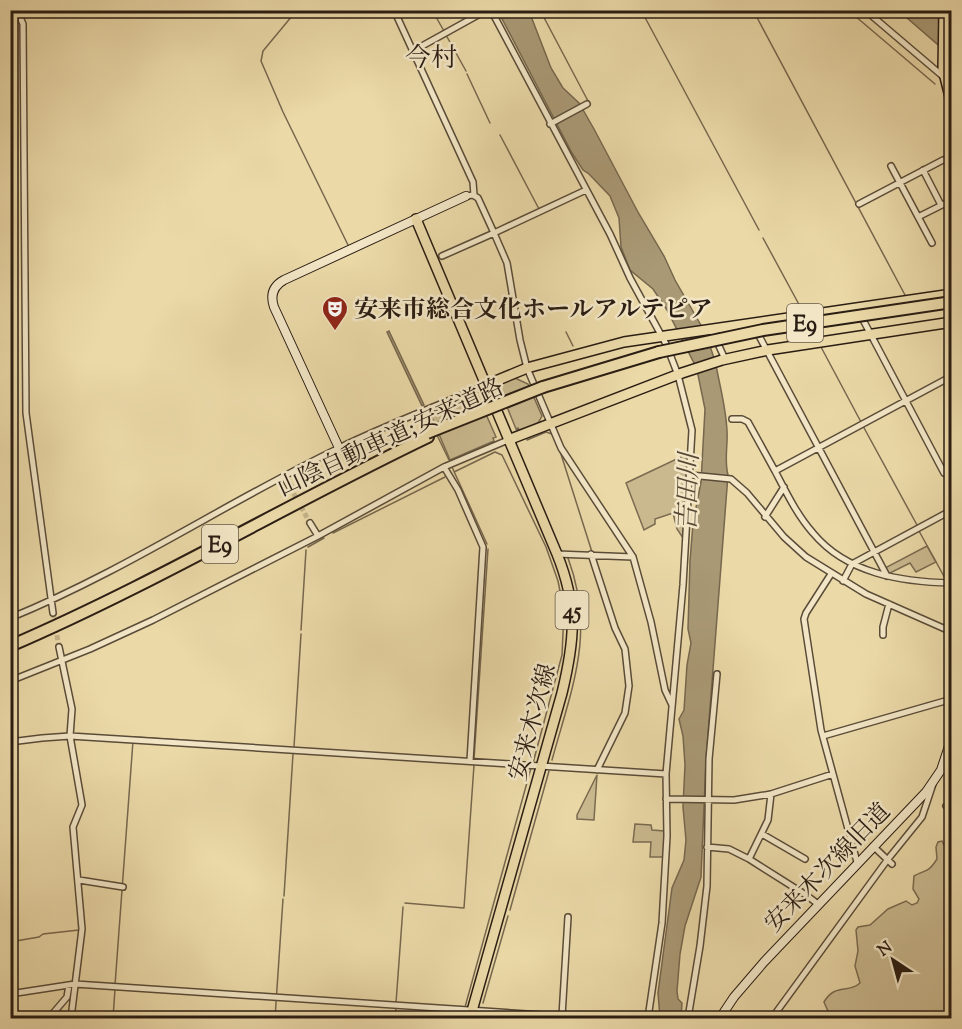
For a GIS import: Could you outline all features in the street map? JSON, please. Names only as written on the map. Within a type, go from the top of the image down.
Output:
[{"type":"highway","name":"山陰自動車道;安来道路","points":[[10,644],[150,577],[370,460],[544,389],[660,353],[774,328],[951,304]]},
{"type":"main road","points":[[944,10],[946,77],[951,105]]},
{"type":"main road","name":"安来木次線","points":[[416,219],[557,554],[571,601],[573,636],[569,663],[472,1014]]},
{"type":"main road","points":[[486,385],[527,368],[597,348],[663,336],[951,294]]},
{"type":"main road","points":[[508,440],[680,374],[724,360],[768,350],[951,322]]},
{"type":"street","points":[[17,10],[23,24],[26,413],[53,613]]},
{"type":"street","points":[[394,10],[473,182],[470,195]]},
{"type":"street","points":[[412,51],[489,10],[663,336],[680,374],[692,430],[691,475],[666,774],[668,799],[662,923],[648,1018]]},
{"type":"street","points":[[865,10],[946,77]]},
{"type":"street","points":[[551,123],[586,105]]},
{"type":"street","points":[[859,204],[943,160]]},
{"type":"street","points":[[891,166],[932,243]]},
{"type":"street","points":[[923,170],[941,205]]},
{"type":"street","points":[[442,256],[586,190]]},
{"type":"street","points":[[339,448],[274,307],[273,292],[276,285],[470,195],[479,199],[507,262],[527,368],[550,424],[564,454],[633,557],[651,622],[665,690],[672,705]]},
{"type":"street","points":[[918,217],[951,200]]},
{"type":"street","points":[[856,308],[944,473],[951,469]]},
{"type":"street","points":[[751,323],[768,350],[887,576]]},
{"type":"street","points":[[710,329],[724,360]]},
{"type":"street","points":[[775,471],[951,376]]},
{"type":"street","points":[[10,618],[51,601],[144,554],[339,448],[486,385]]},
{"type":"street","points":[[732,419],[742,419],[748,422],[799,513],[814,534],[828,548],[852,564],[887,576],[925,582],[951,583]]},
{"type":"street","points":[[10,681],[62,661],[153,620],[318,536],[444,467],[508,440]]},
{"type":"street","points":[[444,467],[458,490],[483,547],[470,761]]},
{"type":"street","points":[[691,475],[731,478],[747,493],[765,517],[806,557],[843,581],[951,632]]},
{"type":"street","points":[[284,477],[290,487]]},
{"type":"street","points":[[765,517],[784,487]]},
{"type":"street","points":[[843,581],[852,564],[951,510]]},
{"type":"street","points":[[310,523],[318,536]]},
{"type":"street","points":[[557,554],[633,557]]},
{"type":"street","points":[[591,554],[615,628],[625,649],[629,686],[625,713],[597,770]]},
{"type":"street","points":[[831,574],[804,619],[823,736],[857,862]]},
{"type":"street","points":[[883,635],[889,604]]},
{"type":"street","points":[[59,647],[72,709],[70,736],[82,805],[73,827],[82,929],[72,985],[71,1018]]},
{"type":"street","points":[[688,1018],[707,886],[707,800],[717,674]]},
{"type":"street","points":[[823,736],[951,699]]},
{"type":"street","points":[[10,742],[70,736],[666,774]]},
{"type":"street","name":"安来木次線旧道","points":[[720,1018],[740,990],[933,783],[949,754],[951,737]]},
{"type":"street","points":[[668,799],[734,800],[771,794],[833,774]]},
{"type":"street","points":[[772,1018],[922,817],[933,783]]},
{"type":"street","points":[[749,859],[768,820],[771,794]]},
{"type":"street","points":[[762,834],[805,859]]},
{"type":"street","points":[[873,846],[890,862]]},
{"type":"street","points":[[707,847],[729,849],[749,859],[818,904]]},
{"type":"street","points":[[79,880],[123,887]]},
{"type":"street","points":[[562,1016],[568,917]]},
{"type":"street","points":[[49,1018],[67,997],[72,985]]},
{"type":"street","points":[[10,994],[72,985],[472,1014],[569,1018]]},
{"type":"shaded area","points":[[498,11],[529,11],[551,68],[563,88],[579,103],[594,129],[706,334],[715,361],[696,367],[667,310],[653,289],[630,270],[621,247],[619,218],[610,196],[583,170],[572,153]]},
{"type":"shaded area","points":[[899,11],[951,11],[951,56]]},
{"type":"shaded area","points":[[389,331],[424,405],[422,406],[387,332]]},
{"type":"shaded area","points":[[716,365],[726,422],[728,475],[706,760],[701,877],[685,926],[680,954],[677,991],[678,999],[682,1003],[681,1018],[660,1018],[658,993],[672,888],[684,860],[686,840],[683,807],[685,765],[679,719],[684,710],[691,643],[688,629],[690,561],[693,523],[701,482],[705,409],[697,370]]},
{"type":"shaded area","points":[[515,378],[528,384],[542,416],[537,425],[520,432],[518,428],[516,429],[499,387],[500,384]]},
{"type":"shaded area","points":[[473,395],[478,396],[496,437],[493,438],[494,441],[450,460],[430,413]]},
{"type":"shaded area","points":[[685,455],[687,460],[683,538],[677,529],[673,513],[655,519],[655,524],[644,530],[626,483]]},
{"type":"shaded area","points":[[927,546],[936,562],[916,572],[910,563],[888,574],[885,568]]},
{"type":"shaded area","points":[[597,775],[594,820],[577,819],[577,815]]},
{"type":"shaded area","points":[[635,824],[651,825],[652,830],[665,831],[664,857],[650,857],[651,842],[633,842]]},
{"type":"shaded area","points":[[942,841],[948,849],[951,847],[951,1018],[831,1018],[824,1002],[828,996],[860,983],[855,966],[858,951],[856,930],[858,927],[870,925],[888,909],[906,901],[912,905],[917,903],[919,899],[913,889],[914,876],[931,867],[937,859],[938,842]]},
{"type":"waterway","points":[[297,10],[263,51],[261,61],[283,112],[348,245]]},
{"type":"waterway","points":[[432,10],[444,31]]},
{"type":"waterway","points":[[540,10],[588,101]]},
{"type":"waterway","points":[[641,10],[759,230]]},
{"type":"waterway","points":[[753,10],[905,295]]},
{"type":"waterway","points":[[848,10],[935,84]]},
{"type":"waterway","points":[[446,35],[466,71]]},
{"type":"waterway","points":[[467,74],[490,123]]},
{"type":"waterway","points":[[500,135],[539,209]]},
{"type":"waterway","points":[[763,238],[802,310]]},
{"type":"waterway","points":[[566,332],[573,346]]},
{"type":"waterway","points":[[821,347],[861,422]]},
{"type":"waterway","points":[[427,414],[433,426]]},
{"type":"waterway","points":[[863,426],[917,525]]},
{"type":"waterway","points":[[527,440],[546,432],[552,434]]},
{"type":"waterway","points":[[436,433],[449,460]]},
{"type":"waterway","points":[[560,451],[592,552]]},
{"type":"waterway","points":[[454,472],[495,452],[502,455],[546,547],[558,581],[564,611],[562,655],[533,763]]},
{"type":"waterway","points":[[452,467],[487,544]]},
{"type":"waterway","points":[[333,533],[445,477]]},
{"type":"waterway","points":[[919,531],[946,580]]},
{"type":"waterway","points":[[308,547],[324,538]]},
{"type":"waterway","points":[[474,759],[488,549]]},
{"type":"waterway","points":[[301,630],[306,550]]},
{"type":"waterway","points":[[552,760],[573,684],[581,636],[576,585],[568,558]]},
{"type":"waterway","points":[[294,747],[301,634]]},
{"type":"waterway","points":[[135,737],[193,741]]},
{"type":"waterway","points":[[115,985],[133,741]]},
{"type":"waterway","points":[[284,896],[293,754]]},
{"type":"waterway","points":[[405,903],[464,908],[474,765]]},
{"type":"waterway","points":[[462,1018],[531,768]]},
{"type":"waterway","points":[[510,910],[549,771]]},
{"type":"waterway","points":[[275,1018],[283,899]]},
{"type":"waterway","points":[[396,1003],[403,907]]},
{"type":"waterway","points":[[483,1003],[508,916]]},
{"type":"waterway","points":[[10,942],[39,937],[43,934],[79,930]]},
{"type":"waterway","points":[[113,1018],[115,989]]},
{"type":"waterway","points":[[395,1018],[396,1007]]},
{"type":"waterway","points":[[52,1018],[59,1010]]},
{"type":"tunnel","points":[[290,487],[310,523]]},
{"type":"tunnel","points":[[53,613],[59,647]]},
{"type":"railway","points":[[10,24],[30,10]]},
{"type":"place","name":"安来市総合文化ホールアルテピア","points":[[335,332]]},
{"type":"district","name":"今村","points":[[431,57]]},
{"type":"water label","name":"吉田川","points":[[687,492]]}]
